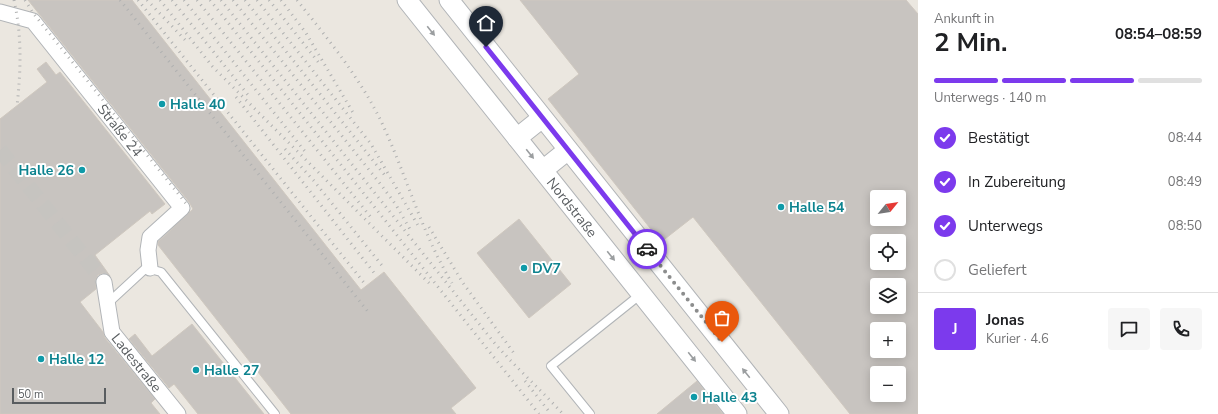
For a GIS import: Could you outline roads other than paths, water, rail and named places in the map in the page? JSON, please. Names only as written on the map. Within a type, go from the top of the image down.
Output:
[{"type":"street","name":"Nordstraße","points":[[407,0],[737,414]]},
{"type":"street","points":[[449,0],[779,414]]},
{"type":"street","name":"Straße 24","points":[[0,12],[34,21],[182,208],[150,237],[148,250],[150,268]]},
{"type":"street","points":[[517,138],[542,118]]},
{"type":"street","points":[[543,170],[568,150]]},
{"type":"street","name":"Ladestraße","points":[[104,282],[112,332],[178,414]]},
{"type":"lane","points":[[107,304],[146,268],[161,272],[275,414]]},
{"type":"lane","points":[[590,414],[551,366],[641,294]]},
{"type":"tunnel","points":[[0,150],[104,282]]},
{"type":"railway","points":[[14,0],[20,40],[17,106]]},
{"type":"railway","points":[[25,0],[33,13],[188,206]]},
{"type":"railway","points":[[120,0],[369,313]]},
{"type":"railway","points":[[138,0],[365,284]]},
{"type":"railway","points":[[147,0],[187,42]]},
{"type":"railway","points":[[160,0],[212,66],[429,283]]},
{"type":"railway","points":[[172,0],[248,95]]},
{"type":"railway","points":[[184,0],[307,154]]},
{"type":"railway","points":[[197,0],[373,220]]},
{"type":"railway","points":[[210,0],[539,414]]},
{"type":"railway","points":[[221,0],[492,340],[563,414]]},
{"type":"railway","points":[[233,0],[382,186],[396,205],[411,231]]},
{"type":"railway","points":[[245,0],[387,178]]},
{"type":"railway","points":[[257,0],[371,144],[420,229]]},
{"type":"railway","points":[[269,0],[319,63]]},
{"type":"railway","points":[[281,0],[306,33],[355,116]]},
{"type":"railway","points":[[297,0],[342,57],[362,87],[380,119],[422,223],[441,264],[452,283]]},
{"type":"railway","points":[[236,97],[375,274]]},
{"type":"railway","points":[[285,149],[314,181],[384,268]]},
{"type":"railway","points":[[429,227],[463,283],[516,356]]},
{"type":"railway","points":[[525,381],[551,414]]},
{"type":"place","name":"Halle 40","points":[[162,104]]},
{"type":"place","name":"Halle 26","points":[[82,170]]},
{"type":"place","name":"Halle 54","points":[[781,207]]},
{"type":"place","name":"DV7","points":[[524,268]]},
{"type":"place","name":"Halle 12","points":[[41,359]]},
{"type":"place","name":"Halle 27","points":[[196,370]]},
{"type":"place","name":"Halle 43","points":[[694,397]]}]
